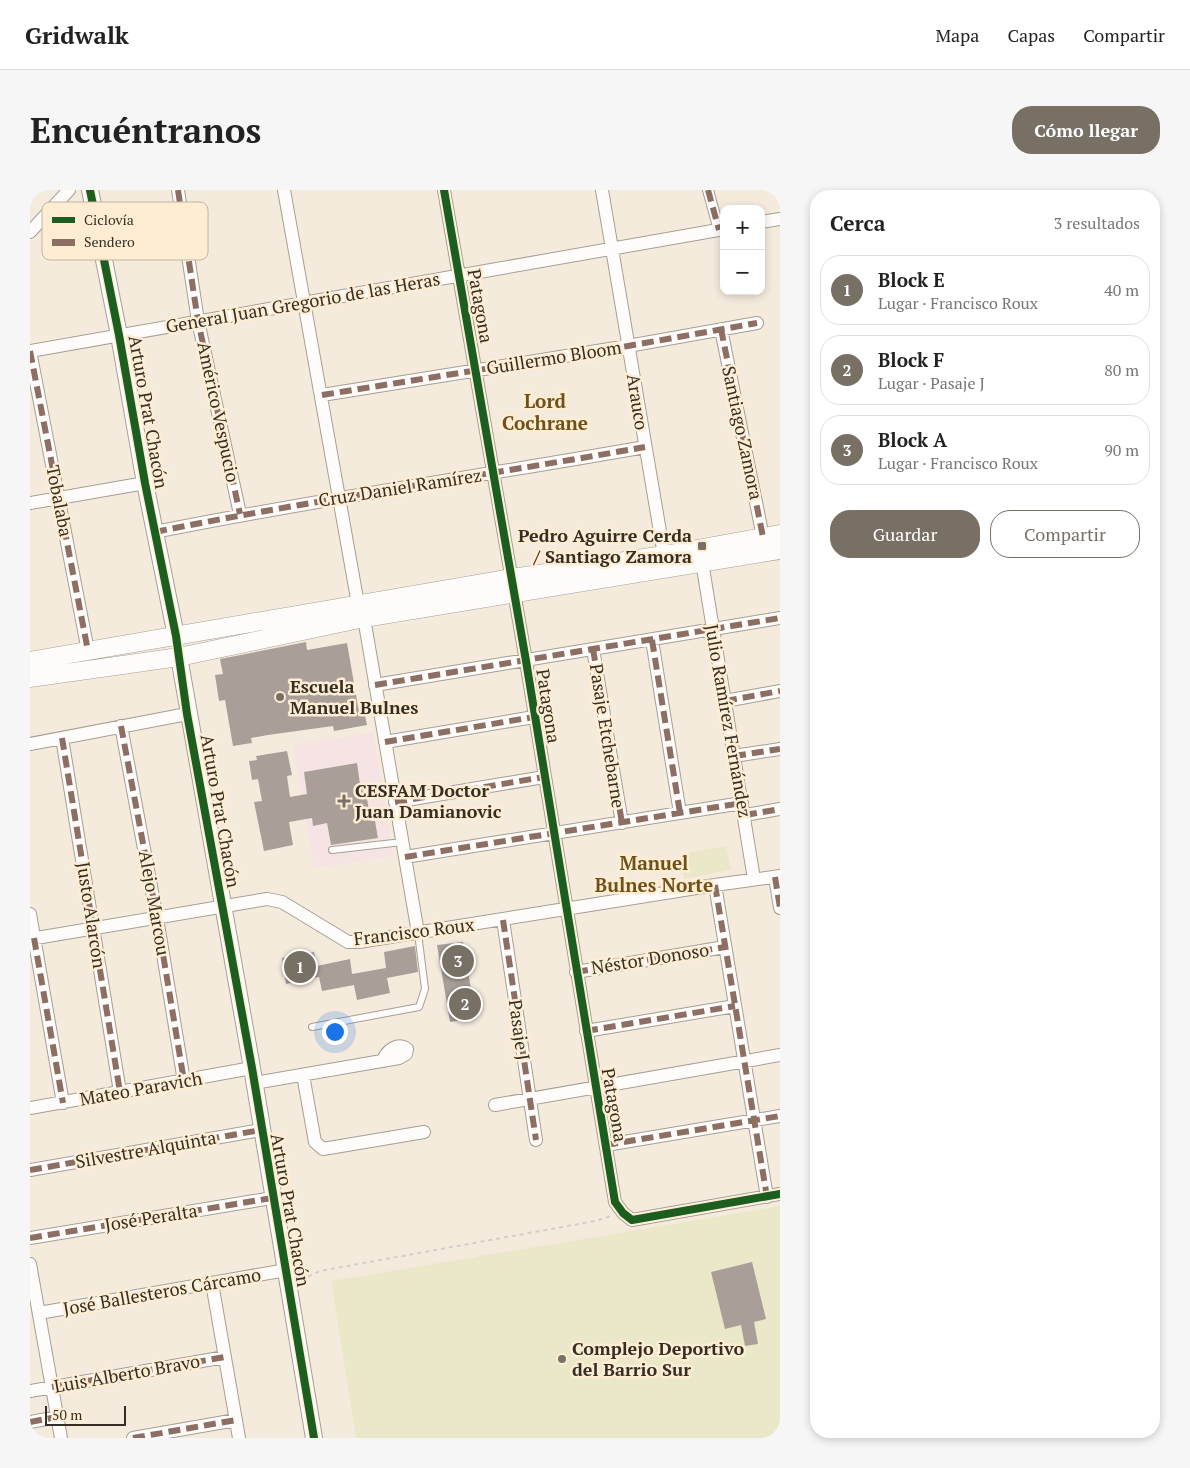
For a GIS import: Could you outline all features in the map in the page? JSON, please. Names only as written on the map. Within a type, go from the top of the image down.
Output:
[{"type":"main road","points":[[513,586],[664,555],[772,536]]},
{"type":"main road","points":[[30,661],[176,636],[361,611],[513,586],[780,550]]},
{"type":"main road","points":[[30,678],[179,657],[361,611]]},
{"type":"street","points":[[58,202],[69,190]]},
{"type":"street","points":[[284,190],[375,685],[418,933]]},
{"type":"street","name":"Patagona","points":[[444,190],[460,275],[492,474],[526,660],[615,1202],[628,1216]]},
{"type":"street","name":"Arauco","points":[[602,190],[664,555]]},
{"type":"street","points":[[708,190],[720,226]]},
{"type":"street","points":[[30,232],[42,219]]},
{"type":"street","points":[[765,221],[780,219]]},
{"type":"street","name":"General Juan Gregorio de las Heras","points":[[30,351],[720,229]]},
{"type":"street","name":"Arturo Prat Chacón","points":[[104,260],[145,484],[176,636],[187,714],[253,1076],[272,1198],[314,1438]]},
{"type":"street","name":"Américo Vespucio","points":[[189,260],[198,321],[240,514]]},
{"type":"street","name":"Guillermo Bloom","points":[[322,395],[628,346],[757,323]]},
{"type":"street","name":"Santiago Zamora","points":[[721,329],[772,536]]},
{"type":"street","name":"Tobalaba","points":[[30,351],[88,651]]},
{"type":"street","name":"Cruz Daniel Ramírez","points":[[155,532],[240,514],[492,474],[645,447]]},
{"type":"street","points":[[30,503],[145,484]]},
{"type":"street","name":"Julio Ramírez Fernández","points":[[702,562],[754,879]]},
{"type":"street","points":[[375,685],[780,618]]},
{"type":"street","points":[[652,640],[680,813]]},
{"type":"street","name":"Pasaje Etchebarne","points":[[593,649],[622,822]]},
{"type":"street","points":[[725,702],[780,691]]},
{"type":"street","points":[[30,744],[187,714]]},
{"type":"street","points":[[385,742],[534,717]]},
{"type":"street","name":"Alejo Marcou","points":[[121,726],[157,918],[184,1081]]},
{"type":"street","name":"Justo Alarcón","points":[[62,738],[120,1092]]},
{"type":"street","points":[[734,756],[780,749]]},
{"type":"street","points":[[395,802],[544,777]]},
{"type":"street","points":[[405,857],[680,813],[780,809]]},
{"type":"street","points":[[778,877],[780,908]]},
{"type":"street","name":"Francisco Roux","points":[[32,938],[275,899],[348,942],[359,942],[716,884],[778,877]]},
{"type":"street","points":[[628,1216],[774,1195],[753,1120],[716,884]]},
{"type":"street","points":[[30,914],[32,938],[63,1102]]},
{"type":"street","name":"Pasaje J","points":[[503,920],[536,1140]]},
{"type":"street","name":"Néstor Donoso","points":[[576,972],[725,947]]},
{"type":"street","points":[[586,1031],[735,1006]]},
{"type":"street","points":[[495,1105],[780,1054]]},
{"type":"street","name":"Mateo Paravich","points":[[30,1108],[184,1081],[253,1076],[303,1075],[382,1061]]},
{"type":"street","points":[[303,1075],[315,1142],[323,1149],[424,1132]]},
{"type":"street","points":[[606,1145],[780,1116]]},
{"type":"street","name":"Silvestre Alquinta","points":[[30,1170],[261,1130]]},
{"type":"street","name":"José Peralta","points":[[30,1238],[272,1198]]},
{"type":"street","points":[[30,1264],[33,1293],[39,1313],[61,1438]]},
{"type":"street","name":"José Ballesteros Cárcamo","points":[[39,1313],[212,1283],[287,1278]]},
{"type":"street","points":[[212,1283],[239,1438]]},
{"type":"street","name":"Luis Alberto Bravo","points":[[30,1391],[225,1357]]},
{"type":"street","points":[[30,1422],[57,1417]]},
{"type":"street","points":[[133,1438],[236,1420]]},
{"type":"lane","points":[[332,850],[402,842]]},
{"type":"lane","points":[[312,1027],[419,1007],[425,988],[418,933]]},
{"type":"path","points":[[287,1278],[628,1216]]},
{"type":"shaded area","name":"CESFAM Doctor Juan Damianovic","points":[[373,732],[394,856],[314,868],[293,745]]},
{"type":"shaded area","points":[[726,846],[731,870],[684,879],[680,854]]},
{"type":"shaded area","name":"Complejo Deportivo del Barrio Sur","points":[[780,1206],[780,1438],[356,1438],[331,1281]]},
{"type":"building","name":"Escuela Manuel Bulnes","points":[[306,642],[307,650],[347,643],[359,712],[364,711],[367,725],[334,731],[333,726],[268,735],[251,738],[252,743],[233,746],[225,700],[219,701],[215,675],[223,674],[220,659]]},
{"type":"building","points":[[287,751],[292,775],[287,776],[290,797],[307,794],[304,772],[357,763],[360,784],[369,783],[372,798],[367,799],[371,821],[375,821],[378,838],[331,845],[327,823],[313,826],[312,818],[289,822],[293,845],[264,851],[254,802],[262,801],[258,779],[252,780],[249,761],[257,760],[256,756]]},
{"type":"building","points":[[463,942],[476,1018],[450,1022],[437,945]]},
{"type":"building","points":[[415,946],[418,972],[387,978],[390,993],[357,1000],[354,985],[322,991],[319,977],[286,984],[282,958],[314,952],[317,966],[350,959],[352,974],[386,968],[384,952]]},
{"type":"building","points":[[752,1262],[766,1319],[754,1322],[758,1344],[745,1346],[741,1325],[725,1329],[711,1272]]},
{"type":"marked path","points":[[178,190],[180,202]]},
{"type":"marked path","points":[[708,190],[719,230]]},
{"type":"marked path","points":[[189,260],[198,321],[240,514]]},
{"type":"marked path","points":[[322,395],[628,346],[757,323]]},
{"type":"marked path","points":[[721,329],[763,537]]},
{"type":"marked path","points":[[30,351],[88,651]]},
{"type":"marked path","points":[[155,532],[277,509],[645,447]]},
{"type":"marked path","points":[[375,685],[780,618]]},
{"type":"marked path","points":[[652,640],[680,813]]},
{"type":"marked path","points":[[593,649],[622,823]]},
{"type":"marked path","points":[[725,701],[780,691]]},
{"type":"marked path","points":[[385,742],[534,717]]},
{"type":"marked path","points":[[121,726],[157,918],[184,1081]]},
{"type":"marked path","points":[[62,738],[120,1092]]},
{"type":"marked path","points":[[734,756],[780,749]]},
{"type":"marked path","points":[[395,802],[544,777]]},
{"type":"marked path","points":[[405,857],[742,803]]},
{"type":"marked path","points":[[745,815],[780,809]]},
{"type":"marked path","points":[[775,877],[780,908]]},
{"type":"marked path","points":[[715,885],[767,1197]]},
{"type":"marked path","points":[[503,920],[536,1140]]},
{"type":"marked path","points":[[34,938],[63,1103]]},
{"type":"marked path","points":[[576,972],[725,947]]},
{"type":"marked path","points":[[586,1031],[735,1006]]},
{"type":"marked path","points":[[606,1145],[780,1116]]},
{"type":"marked path","points":[[30,1170],[261,1130]]},
{"type":"marked path","points":[[30,1238],[272,1198]]},
{"type":"marked path","points":[[52,1387],[225,1357]]},
{"type":"marked path","points":[[30,1422],[57,1417]]},
{"type":"marked path","points":[[133,1438],[236,1420]]},
{"type":"cycle path","points":[[90,190],[92,202]]},
{"type":"cycle path","points":[[444,190],[526,661],[615,1202],[623,1213],[632,1220],[780,1194]]},
{"type":"cycle path","points":[[104,260],[145,483],[176,636],[187,714],[252,1068],[314,1438]]},
{"type":"place","name":"Pedro Aguirre Cerda / Santiago Zamora","points":[[702,546]]},
{"type":"place","name":"Escuela Manuel Bulnes","points":[[280,697]]},
{"type":"place","name":"CESFAM Doctor Juan Damianovic","points":[[344,801]]},
{"type":"place","name":"Block A","points":[[458,961]]},
{"type":"place","name":"Block E","points":[[300,967]]},
{"type":"place","name":"Block F","points":[[465,1004]]},
{"type":"place","name":"Complejo Deportivo del Barrio Sur","points":[[562,1359]]},
{"type":"district","name":"Lord Cochrane","points":[[545,412]]},
{"type":"district","name":"Manuel Bulnes Norte","points":[[654,874]]}]
